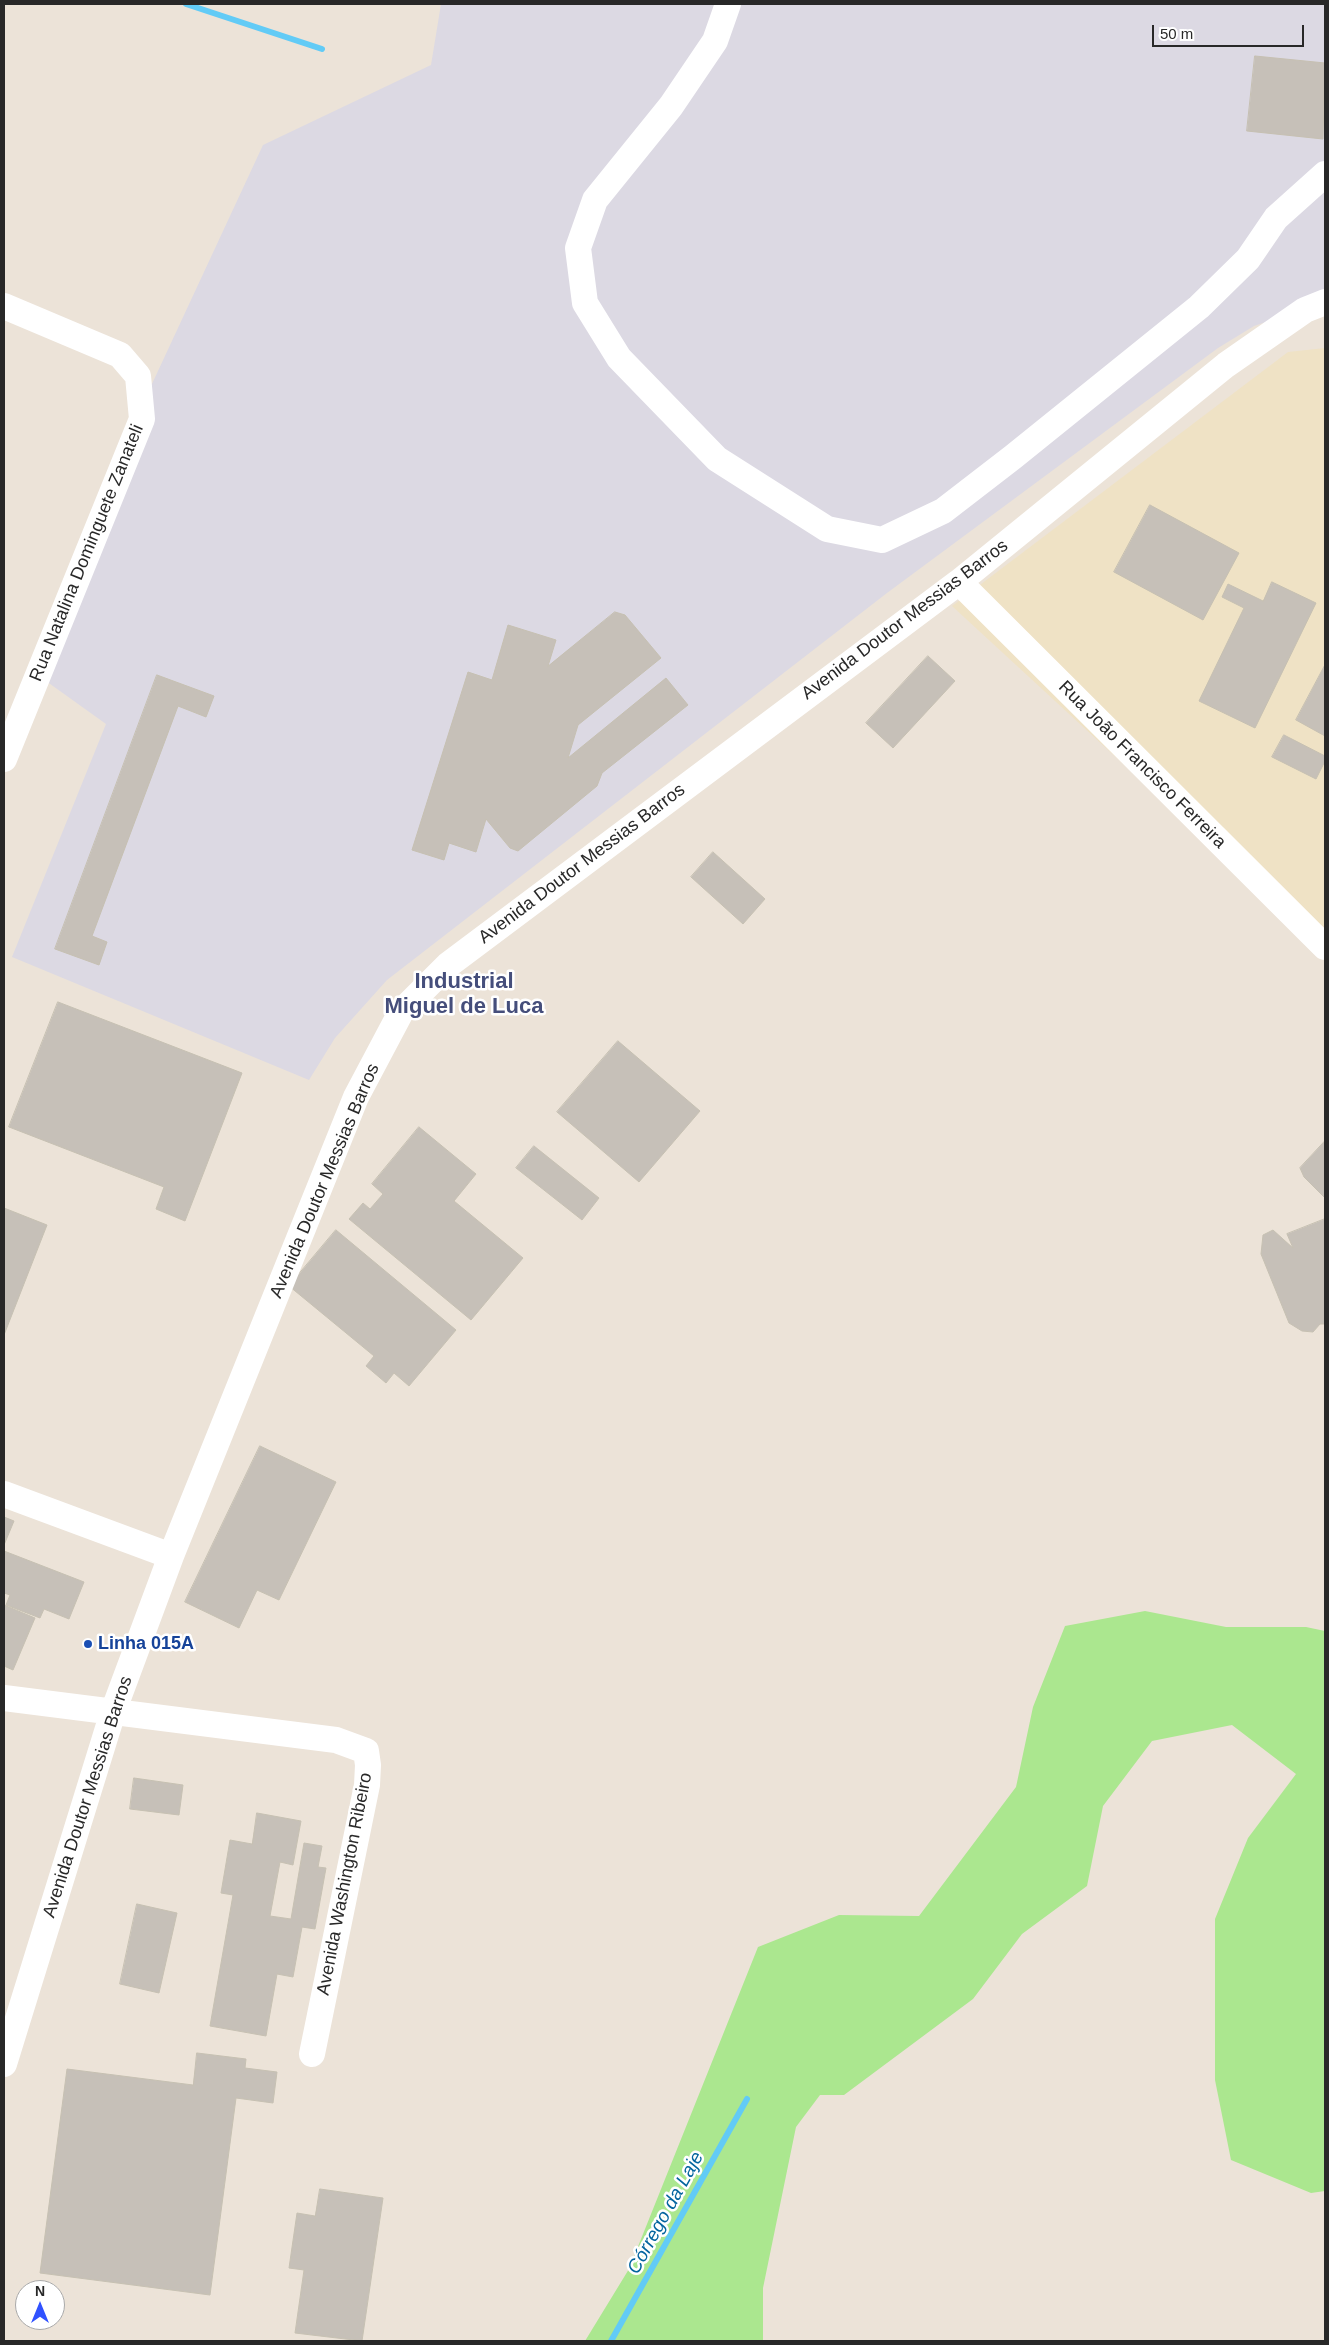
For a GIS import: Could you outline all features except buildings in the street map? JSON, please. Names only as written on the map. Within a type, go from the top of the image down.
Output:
[{"type":"street","points":[[728,4],[714,41],[671,106],[594,200],[578,248],[585,304],[619,358],[717,459],[827,529],[882,540],[943,511],[1199,307],[1248,259],[1276,218],[1325,174]]},
{"type":"street","name":"Rua Natalina Dominguete Zanateli","points":[[4,306],[120,355],[138,376],[142,419],[4,759]]},
{"type":"street","name":"Avenida Doutor Messias Barros","points":[[4,2064],[113,1712],[170,1556],[356,1097],[401,1012],[448,965],[959,582],[1226,365],[1318,307]]},
{"type":"street","name":"Rua João Francisco Ferreira","points":[[959,582],[1325,948]]},
{"type":"street","points":[[4,1494],[170,1556]]},
{"type":"street","name":"Avenida Washington Ribeiro","points":[[4,1698],[336,1740],[366,1751],[368,1765],[367,1785],[312,2054]]},
{"type":"shaded area","points":[[441,4],[1325,4],[1325,302],[1254,326],[1218,348],[887,593],[387,980],[335,1038],[309,1080],[12,957],[106,724],[39,676],[125,442],[263,145],[431,65]]},
{"type":"shaded area","points":[[1325,348],[1325,950],[952,606],[1288,352]]},
{"type":"green space","points":[[1145,1611],[1226,1627],[1306,1627],[1325,1631],[1325,2191],[1311,2193],[1231,2160],[1215,2080],[1215,1919],[1248,1838],[1296,1774],[1232,1725],[1152,1741],[1103,1806],[1087,1886],[1022,1934],[973,1999],[844,2095],[820,2095],[796,2127],[763,2288],[763,2341],[585,2341],[629,2269],[758,1947],[839,1915],[919,1916],[1016,1787],[1033,1707],[1065,1626]]},
{"type":"waterway","points":[[186,4],[322,49]]},
{"type":"waterway","name":"Córrego da Laje","points":[[611,2341],[747,2099]]},
{"type":"place","name":"Linha 015A","points":[[88,1644]]},
{"type":"district","name":"Industrial Miguel de Luca","points":[[464,994]]}]
